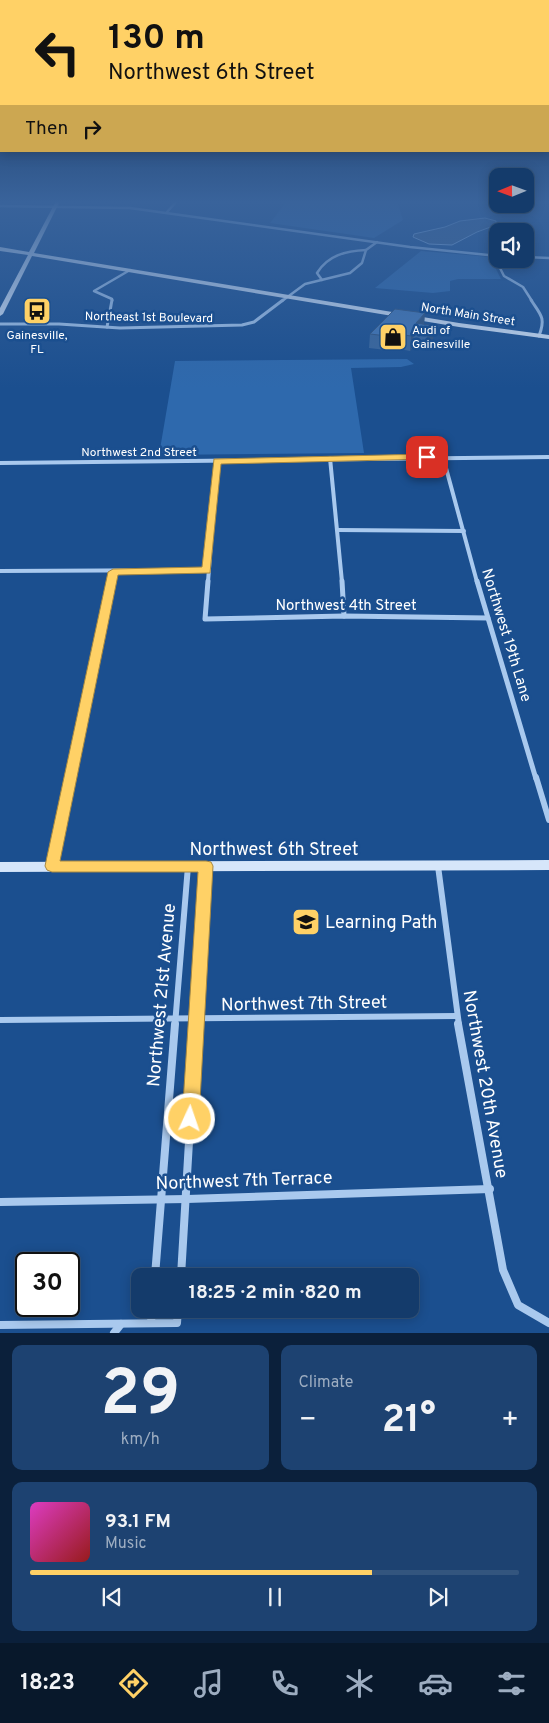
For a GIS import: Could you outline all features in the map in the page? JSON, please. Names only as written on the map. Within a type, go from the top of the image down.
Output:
[{"type":"main road","points":[[0,314],[26,263]]},
{"type":"main road","name":"North Main Street","points":[[88,263],[549,337]]},
{"type":"main road","name":"Northwest 6th Street","points":[[0,867],[549,865]]},
{"type":"street","points":[[322,280],[317,273],[326,263]]},
{"type":"street","name":"Northeast 1st Boulevard","points":[[0,324],[59,324],[107,327],[236,326],[254,322],[305,284],[350,273],[362,263]]},
{"type":"street","points":[[501,268],[504,276],[523,287],[543,319],[544,324],[538,336]]},
{"type":"street","points":[[107,327],[112,298],[97,294],[94,291],[130,270]]},
{"type":"street","name":"Northwest 19th Lane","points":[[443,457],[488,618],[549,820]]},
{"type":"street","name":"Northwest 2nd Street","points":[[0,462],[549,457]]},
{"type":"street","points":[[330,458],[338,530],[344,616]]},
{"type":"street","points":[[0,571],[96,570],[113,572],[207,570],[217,461]]},
{"type":"street","points":[[338,530],[464,531]]},
{"type":"street","name":"Northwest 4th Street","points":[[207,570],[205,619],[344,616],[488,618]]},
{"type":"street","points":[[52,866],[113,572]]},
{"type":"street","name":"Northwest 20th Avenue","points":[[438,865],[458,1016],[503,1270],[518,1305],[549,1323]]},
{"type":"street","name":"Northwest 21st Avenue","points":[[156,1268],[188,866]]},
{"type":"street","points":[[182,1268],[187,1199],[195,1020],[206,866]]},
{"type":"street","name":"Northwest 7th Street","points":[[0,1020],[195,1020],[458,1016]]},
{"type":"street","name":"Northwest 7th Terrace","points":[[0,1202],[161,1200],[490,1189]]},
{"type":"street","points":[[151,1318],[151,1323]]},
{"type":"street","points":[[0,1325],[177,1323],[177,1318]]},
{"type":"street","points":[[114,1333],[121,1324]]},
{"type":"shaded area","points":[[406,263],[489,263],[489,268],[496,268],[501,279],[458,279],[450,281],[450,291],[433,293],[375,288]]},
{"type":"shaded area","points":[[407,359],[414,364],[401,367],[351,368],[364,453],[159,455],[175,361]]},
{"type":"building","points":[[395,309],[425,313],[416,323],[434,326],[427,335],[414,333],[411,336],[391,333],[387,336],[370,334]]},
{"type":"place","name":"Gainesville, FL","points":[[37,311]]},
{"type":"place","name":"Audi of Gainesville","points":[[393,337]]},
{"type":"place","name":"Learning Path","points":[[306,922]]},
{"type":"route","points":[[190,1119],[206,866],[52,866],[113,572],[207,570],[217,461],[427,457]]}]
